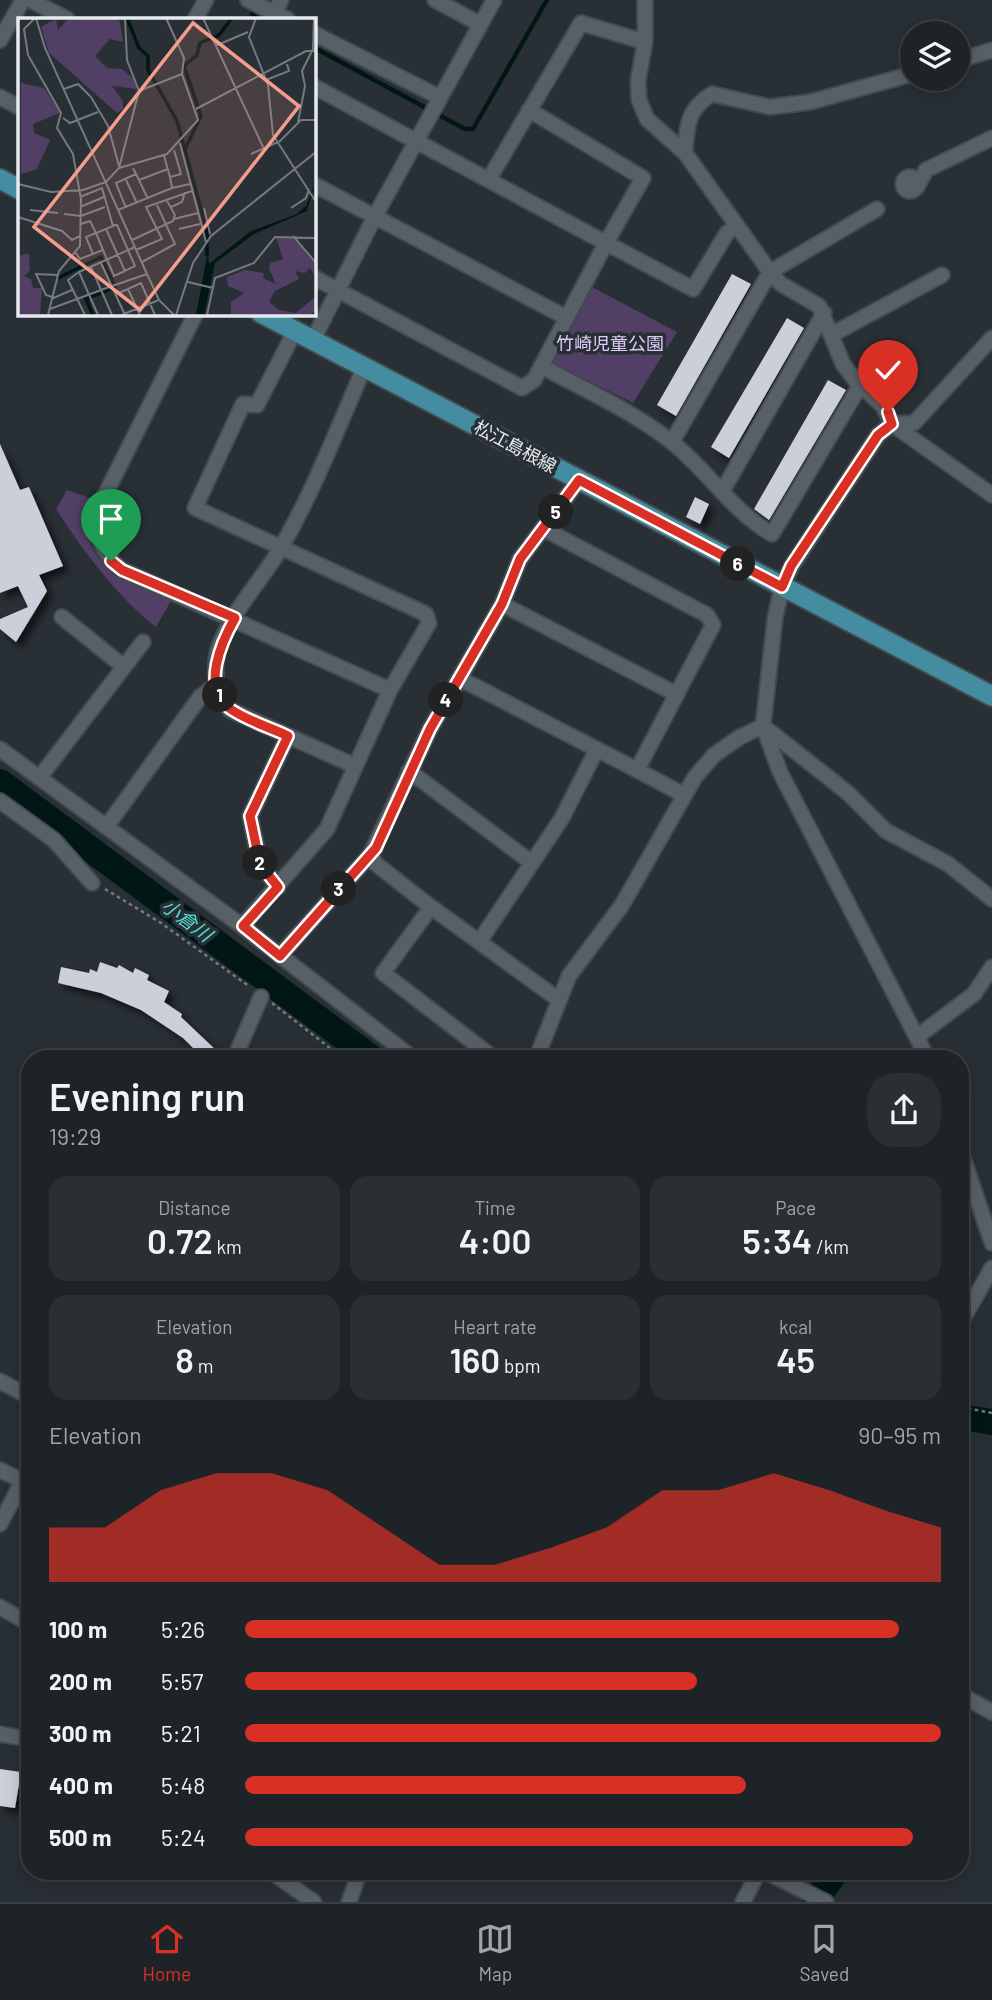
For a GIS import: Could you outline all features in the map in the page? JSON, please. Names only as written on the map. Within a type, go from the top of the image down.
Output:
[{"type":"main road","points":[[0,179],[18,188]]},
{"type":"main road","name":"松江島根線","points":[[265,315],[992,696]]},
{"type":"street","points":[[0,40],[23,0]]},
{"type":"street","points":[[30,0],[65,18]]},
{"type":"street","points":[[196,18],[206,0]]},
{"type":"street","points":[[435,0],[480,24]]},
{"type":"street","points":[[313,340],[374,218],[494,0]]},
{"type":"street","points":[[645,0],[645,42],[638,81],[639,100],[647,119],[685,153],[769,272],[781,284],[813,301],[824,313],[843,364],[883,406],[892,424],[992,495]]},
{"type":"street","points":[[250,1],[274,13]]},
{"type":"street","points":[[489,178],[581,23],[645,42]]},
{"type":"street","points":[[315,34],[439,97]]},
{"type":"street","points":[[970,57],[992,50]]},
{"type":"street","points":[[685,153],[688,117],[698,103],[712,94],[770,107],[810,102],[900,77]]},
{"type":"street","points":[[315,87],[694,289],[727,233],[735,227]]},
{"type":"street","points":[[0,97],[18,106]]},
{"type":"street","points":[[315,278],[522,388],[534,380],[643,178],[529,110]]},
{"type":"street","points":[[917,187],[926,170],[992,138]]},
{"type":"street","points":[[315,185],[567,318]]},
{"type":"street","points":[[672,442],[769,272],[877,209]]},
{"type":"street","points":[[831,335],[942,275]]},
{"type":"street","points":[[723,490],[824,313]]},
{"type":"street","points":[[195,315],[96,513],[98,542],[111,561],[122,570],[235,618],[390,690]]},
{"type":"street","points":[[243,926],[327,829],[390,690],[429,623],[426,614],[195,508],[243,404],[257,405],[295,331]]},
{"type":"street","points":[[924,1050],[780,772],[763,726],[775,618],[782,587],[791,566],[878,435],[892,424],[914,423],[992,338]]},
{"type":"street","points":[[541,366],[635,417],[672,442],[723,490],[749,521],[772,534],[861,384]]},
{"type":"street","points":[[354,765],[230,710],[222,702],[217,684],[219,645],[282,546],[308,496],[364,368]]},
{"type":"street","points":[[280,956],[370,855],[410,771],[502,604],[520,559],[579,480]]},
{"type":"street","points":[[544,529],[707,615],[713,625],[637,770]]},
{"type":"street","points":[[502,604],[676,694]]},
{"type":"street","points":[[62,617],[124,667]]},
{"type":"street","points":[[40,777],[143,642]]},
{"type":"street","points":[[459,678],[684,795]]},
{"type":"street","points":[[107,826],[200,696],[217,684]]},
{"type":"street","points":[[540,1050],[569,976],[622,905],[684,795],[715,755],[740,737],[763,726]]},
{"type":"street","points":[[763,726],[848,793],[886,831],[948,864],[992,899]]},
{"type":"street","points":[[278,887],[260,864],[250,816],[288,736]]},
{"type":"street","points":[[0,749],[243,926],[402,1050]]},
{"type":"street","points":[[479,943],[562,818],[597,749]]},
{"type":"street","points":[[410,771],[532,863]]},
{"type":"street","points":[[0,802],[54,840],[92,883]]},
{"type":"street","points":[[370,855],[376,864],[431,907],[559,1000]]},
{"type":"street","points":[[431,907],[383,973],[483,1050]]},
{"type":"street","points":[[918,1036],[974,994],[992,967]]},
{"type":"street","points":[[238,1050],[261,997]]},
{"type":"street","points":[[969,1175],[992,1243]]},
{"type":"street","points":[[969,1308],[992,1268]]},
{"type":"street","points":[[0,1381],[21,1392]]},
{"type":"street","points":[[0,1469],[21,1480]]},
{"type":"street","points":[[0,1524],[21,1484]]},
{"type":"street","points":[[15,1495],[21,1498]]},
{"type":"street","points":[[0,1607],[21,1619]]},
{"type":"street","points":[[969,1700],[992,1712]]},
{"type":"street","points":[[0,1734],[16,1737]]},
{"type":"street","points":[[283,1880],[314,1902]]},
{"type":"street","points":[[349,1902],[357,1880]]},
{"type":"street","points":[[743,1902],[756,1880]]},
{"type":"street","points":[[781,1880],[826,1902]]},
{"type":"path","points":[[92,883],[161,923],[332,1050]]},
{"type":"path","points":[[969,1409],[992,1413]]},
{"type":"green space","name":"竹崎児童公園","points":[[592,287],[677,332],[633,403],[553,363]]},
{"type":"green space","points":[[67,490],[93,499],[88,522],[90,540],[96,555],[120,576],[172,599],[156,627],[128,602],[102,572],[56,509]]},
{"type":"building","points":[[732,274],[751,284],[676,416],[657,405]]},
{"type":"building","points":[[787,318],[804,328],[729,458],[711,447]]},
{"type":"building","points":[[828,380],[846,390],[769,520],[754,509]]},
{"type":"building","points":[[0,444],[20,490],[29,487],[63,566],[39,575],[47,591],[16,642],[0,629],[0,619],[28,607],[18,586],[0,593]]},
{"type":"building","points":[[695,497],[709,504],[700,524],[686,517]]},
{"type":"building","points":[[100,962],[117,968],[119,965],[133,973],[135,968],[149,975],[147,980],[169,991],[164,1002],[182,1014],[181,1017],[216,1050],[195,1050],[183,1038],[141,1010],[101,993],[58,983],[61,967],[97,972]]},
{"type":"building","points":[[0,1769],[21,1772],[15,1808],[0,1806]]},
{"type":"waterway","points":[[315,48],[465,129],[473,129],[547,0]]},
{"type":"waterway","points":[[257,6],[252,15],[259,18]]},
{"type":"waterway","name":"小倉川","points":[[0,782],[361,1050]]},
{"type":"waterway","name":"小倉川","points":[[969,1418],[992,1422]]},
{"type":"waterway","points":[[815,1902],[830,1880]]},
{"type":"route","points":[[111,561],[122,570],[235,618],[219,645],[216,665],[222,702],[230,710],[288,736],[250,816],[260,864],[278,887],[243,926],[280,956],[376,848],[430,729],[502,604],[520,559],[579,480],[782,587],[791,566],[878,435],[892,424],[888,412]]}]
